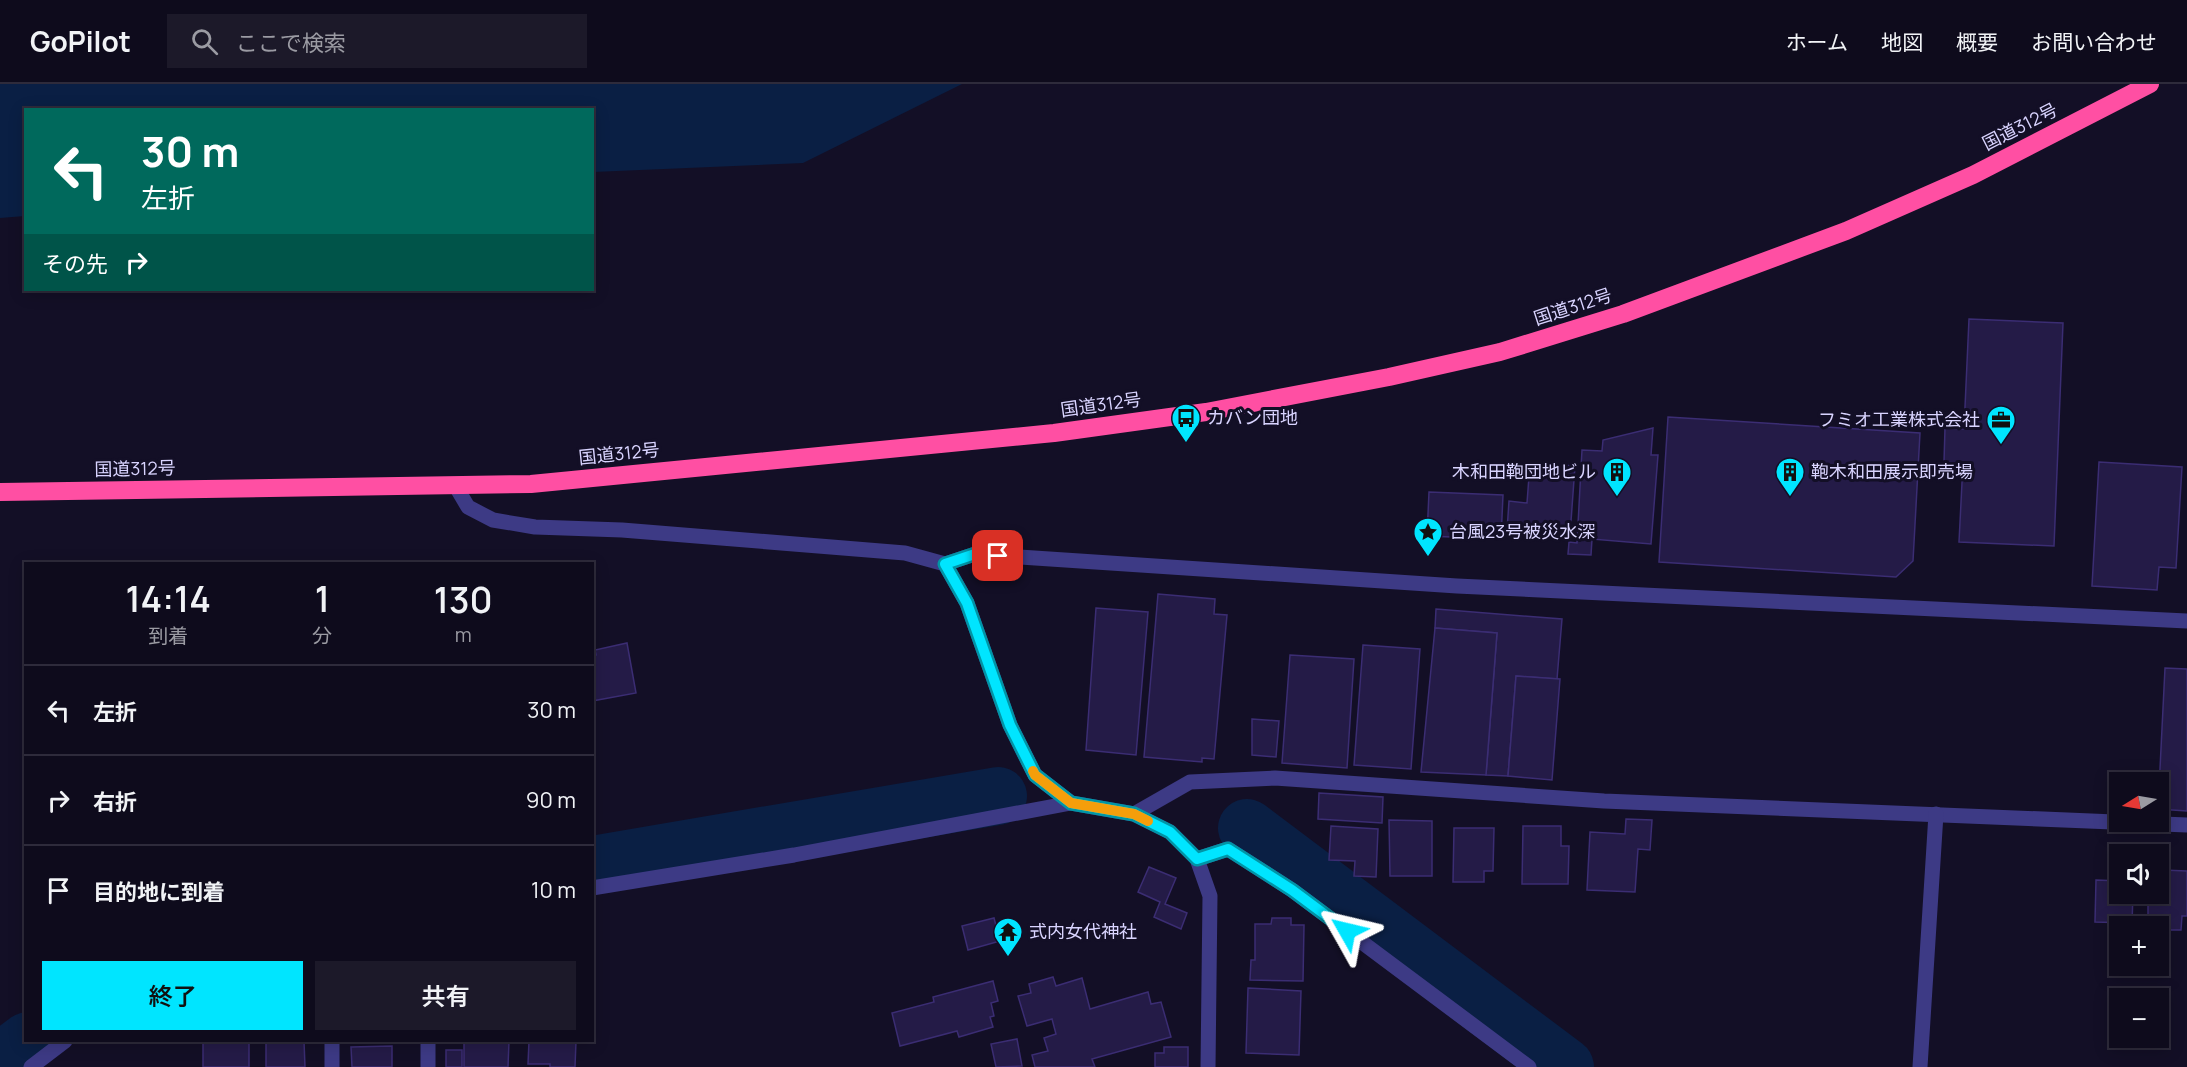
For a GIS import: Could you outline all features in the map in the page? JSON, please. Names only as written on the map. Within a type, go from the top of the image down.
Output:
[{"type":"highway","name":"国道312号","points":[[0,492],[531,484],[1054,433],[1206,412],[1389,377],[1500,352],[1644,306],[1846,231],[1973,175],[2150,84]]},
{"type":"street","points":[[455,485],[468,507],[493,520],[535,527],[622,530],[905,553],[945,564],[975,554],[1457,586],[2187,621]]},
{"type":"street","points":[[945,564],[967,603],[1010,725],[1035,775],[1071,803]]},
{"type":"street","points":[[1134,814],[1190,782],[1275,778],[1604,801],[2187,825]]},
{"type":"street","points":[[594,888],[794,855],[1071,803],[1134,814],[1170,832],[1197,859],[1210,896],[1208,1067]]},
{"type":"street","points":[[1920,1067],[1936,814]]},
{"type":"street","points":[[1197,859],[1228,849],[1292,890],[1529,1067]]},
{"type":"street","points":[[31,1067],[64,1042]]},
{"type":"street","points":[[332,1042],[332,1067]]},
{"type":"street","points":[[428,1042],[428,1067]]},
{"type":"water","points":[[0,84],[962,84],[803,163],[594,172],[594,108],[24,108],[24,216],[0,218]]},
{"type":"building","name":"フミオ工業株式会社","points":[[1969,319],[2063,323],[2054,546],[1959,542],[1963,463],[1944,462],[1945,428],[1964,429]]},
{"type":"building","name":"鞄木和田展示即売場","points":[[1668,417],[1920,433],[1913,561],[1896,577],[1659,562]]},
{"type":"building","name":"木和田鞄団地ビル","points":[[1653,428],[1651,455],[1658,455],[1651,544],[1592,539],[1591,555],[1568,554],[1569,542],[1577,543],[1582,450],[1602,451],[1603,440]]},
{"type":"building","points":[[2099,462],[2182,467],[2176,568],[2159,567],[2157,590],[2092,586]]},
{"type":"building","points":[[1530,463],[1575,466],[1570,535],[1507,531],[1509,501],[1527,503]]},
{"type":"building","points":[[1429,492],[1503,495],[1501,539],[1427,536]]},
{"type":"building","points":[[1158,594],[1215,599],[1214,614],[1227,615],[1214,759],[1202,758],[1202,762],[1144,757]]},
{"type":"building","points":[[1096,608],[1148,612],[1136,755],[1086,750]]},
{"type":"building","points":[[1436,609],[1562,619],[1557,679],[1516,676],[1508,776],[1486,775],[1497,633],[1435,628]]},
{"type":"building","points":[[1435,628],[1497,633],[1486,775],[1421,772]]},
{"type":"building","points":[[627,643],[636,693],[594,701],[595,650]]},
{"type":"building","points":[[1363,645],[1420,649],[1411,769],[1354,765]]},
{"type":"building","points":[[1290,655],[1354,659],[1347,768],[1282,763]]},
{"type":"building","points":[[2165,668],[2187,669],[2187,811],[2169,810],[2169,772],[2160,772]]},
{"type":"building","points":[[1516,676],[1560,679],[1552,780],[1508,776]]},
{"type":"building","points":[[1252,719],[1279,721],[1276,757],[1252,755]]},
{"type":"building","points":[[1319,793],[1383,797],[1382,823],[1318,819]]},
{"type":"building","points":[[1626,819],[1652,820],[1650,850],[1638,849],[1635,892],[1587,890],[1590,832],[1625,834]]},
{"type":"building","points":[[1389,820],[1432,821],[1432,876],[1390,876]]},
{"type":"building","points":[[1331,826],[1378,829],[1376,877],[1354,876],[1355,861],[1329,860]]},
{"type":"building","points":[[1523,826],[1561,826],[1561,846],[1569,846],[1568,884],[1522,884]]},
{"type":"building","points":[[1454,828],[1494,828],[1493,871],[1484,871],[1484,882],[1453,882]]},
{"type":"building","points":[[1149,867],[1176,878],[1165,904],[1187,913],[1181,929],[1154,917],[1160,902],[1138,892]]},
{"type":"building","points":[[2169,870],[2187,871],[2187,916],[2182,916],[2181,930],[2169,930],[2169,916],[2148,916],[2148,904],[2169,904]]},
{"type":"building","points":[[2096,880],[2109,881],[2109,904],[2133,904],[2132,916],[2109,916],[2109,922],[2095,922]]},
{"type":"building","points":[[994,918],[1000,941],[968,950],[962,926]]},
{"type":"building","points":[[1272,918],[1291,918],[1291,925],[1304,925],[1303,981],[1250,980],[1251,960],[1255,960],[1255,924],[1271,924]]},
{"type":"building","points":[[1053,977],[1056,986],[1082,978],[1090,1009],[1148,992],[1151,1004],[1161,1002],[1171,1037],[1092,1059],[1095,1067],[1035,1067],[1032,1055],[1048,1051],[1044,1038],[1056,1034],[1052,1019],[1027,1026],[1018,996],[1031,993],[1029,984]]},
{"type":"building","points":[[993,981],[998,1001],[991,1003],[994,1016],[990,1017],[993,1027],[959,1037],[957,1031],[900,1046],[892,1013],[934,1002],[933,997]]},
{"type":"building","points":[[1248,988],[1301,991],[1299,1055],[1246,1053]]},
{"type":"building","points":[[1017,1039],[1022,1066],[996,1067],[991,1044]]},
{"type":"building","points":[[203,1042],[249,1042],[249,1067],[203,1067]]},
{"type":"building","points":[[266,1042],[304,1042],[305,1067],[266,1067]]},
{"type":"building","points":[[464,1042],[509,1042],[508,1067],[464,1067]]},
{"type":"building","points":[[529,1042],[576,1042],[575,1067],[528,1064]]},
{"type":"building","points":[[392,1046],[392,1067],[352,1067],[351,1047]]},
{"type":"building","points":[[1164,1047],[1188,1047],[1188,1067],[1155,1067],[1155,1053],[1164,1053]]},
{"type":"building","points":[[446,1050],[462,1050],[462,1067],[446,1067]]},
{"type":"waterway","points":[[594,865],[998,796]]},
{"type":"waterway","points":[[1247,828],[1565,1067]]},
{"type":"waterway","points":[[0,1062],[27,1042]]},
{"type":"slow traffic","points":[[1033,771],[1071,803],[1134,814],[1148,821]]},
{"type":"place","name":"カバン団地","points":[[1186,444]]},
{"type":"place","name":"フミオ工業株式会社","points":[[2001,446]]},
{"type":"place","name":"木和田鞄団地ビル","points":[[1617,498]]},
{"type":"place","name":"鞄木和田展示即売場","points":[[1790,498]]},
{"type":"place","name":"台風23号被災水深","points":[[1428,558]]},
{"type":"place","name":"式内女代神社","points":[[1008,958]]},
{"type":"route","points":[[998,556],[975,554],[945,564],[967,603],[1010,725],[1035,775],[1071,803],[1134,814],[1170,832],[1197,859],[1228,849],[1292,890],[1347,931]]}]
